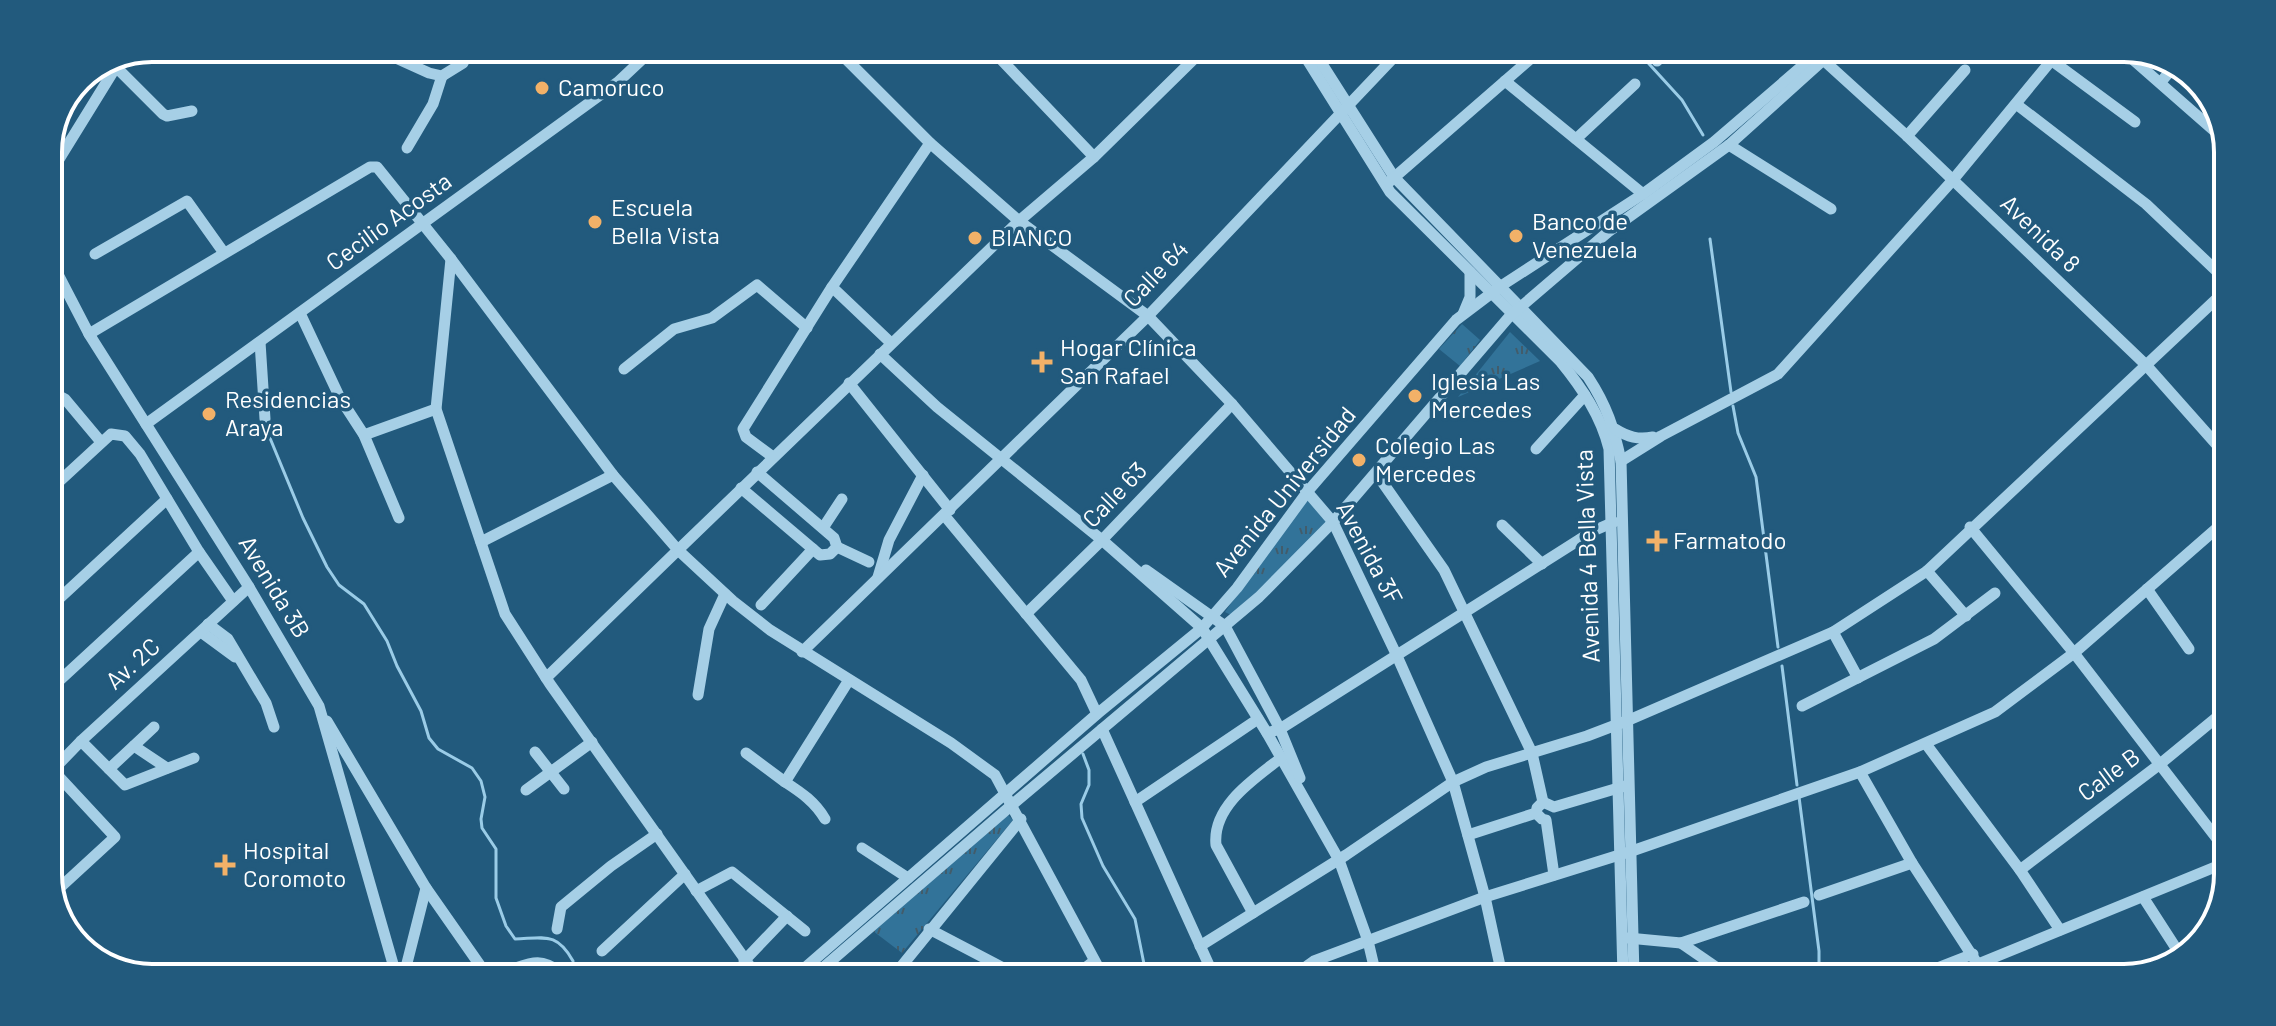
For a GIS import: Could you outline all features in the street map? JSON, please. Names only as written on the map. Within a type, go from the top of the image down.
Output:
[{"type":"street","points":[[405,62],[442,76],[464,62]]},
{"type":"street","name":"Cecilio Acosta","points":[[146,424],[618,82],[639,62]]},
{"type":"street","name":"Avenida 3F","points":[[849,62],[930,143],[1019,221],[1148,316],[1232,404],[1333,522],[1453,782],[1485,897],[1500,964]]},
{"type":"street","points":[[1003,62],[1094,157]]},
{"type":"street","points":[[546,678],[849,383],[1019,221],[1094,157],[1191,62]]},
{"type":"street","name":"Avenida 4 Bella Vista","points":[[1309,62],[1413,217],[1470,272],[1497,290]]},
{"type":"street","name":"Avenida 4 Bella Vista","points":[[1319,62],[1342,109]]},
{"type":"street","name":"Calle 64","points":[[802,652],[1148,316],[1389,62]]},
{"type":"street","points":[[1389,181],[1527,62]]},
{"type":"street","name":"Avenida Universidad","points":[[827,964],[1010,799],[1097,714],[1202,628],[1237,588],[1308,491],[1463,316],[1497,290],[1643,194],[1814,62]]},
{"type":"street","name":"Avenida Universidad","points":[[809,964],[908,878],[1102,729],[1259,597],[1333,522],[1516,310],[1608,232],[1729,145],[1815,62]]},
{"type":"street","name":"Avenida 8","points":[[1827,62],[2146,365],[2214,442]]},
{"type":"street","points":[[1621,461],[1661,436],[1778,374],[1952,181],[2050,62]]},
{"type":"street","points":[[2058,62],[2135,122]]},
{"type":"street","points":[[2138,64],[2210,126]]},
{"type":"street","points":[[120,68],[163,114],[167,116],[192,111]]},
{"type":"street","points":[[1907,136],[1965,70]]},
{"type":"street","points":[[62,154],[111,73]]},
{"type":"street","points":[[2161,82],[2168,74]]},
{"type":"street","points":[[407,148],[433,104],[442,76]]},
{"type":"street","points":[[1505,81],[1643,194]]},
{"type":"street","points":[[1576,139],[1635,84]]},
{"type":"street","points":[[2016,104],[2146,204],[2214,269]]},
{"type":"street","points":[[773,457],[746,437],[743,429],[832,287],[930,143]]},
{"type":"street","points":[[1729,145],[1831,209]]},
{"type":"street","points":[[89,334],[370,167],[377,167],[451,259],[613,475],[678,550],[725,594],[802,652],[990,769],[1021,819],[1096,964]]},
{"type":"street","name":"Avenida 4 Bella Vista","points":[[1389,181],[1516,310],[1585,395],[1604,430],[1609,449],[1616,725],[1624,786],[1628,938],[1632,964]]},
{"type":"street","points":[[95,254],[187,201],[224,253]]},
{"type":"street","points":[[451,259],[436,409],[505,614],[546,678],[747,964]]},
{"type":"street","points":[[1463,316],[1470,297],[1470,272]]},
{"type":"street","name":"Avenida 3B","points":[[62,282],[89,334],[249,587],[319,706],[393,964]]},
{"type":"street","points":[[624,369],[674,329],[712,318],[757,285],[807,328]]},
{"type":"street","points":[[832,287],[891,343]]},
{"type":"street","points":[[1200,946],[1339,860],[1453,782],[1486,767],[1629,720],[1833,632],[1927,571],[1970,527],[2214,301]]},
{"type":"street","name":"Avenida 4 Bella Vista","points":[[1516,310],[1588,377],[1606,404],[1615,429],[1621,461],[1629,720],[1624,786]]},
{"type":"street","points":[[300,313],[340,398],[364,435],[399,518]]},
{"type":"street","points":[[260,342],[265,419]]},
{"type":"street","points":[[880,354],[937,407],[1102,540],[1202,628],[1267,733],[1339,860],[1373,964]]},
{"type":"street","points":[[849,383],[923,475],[947,512],[1026,614],[1081,680],[1097,714]]},
{"type":"street","points":[[1536,449],[1585,395]]},
{"type":"street","points":[[62,397],[101,442]]},
{"type":"street","name":"Calle 63","points":[[1026,614],[1102,540],[1232,404]]},
{"type":"street","points":[[364,435],[436,409]]},
{"type":"street","points":[[1615,429],[1642,439],[1661,436]]},
{"type":"street","points":[[62,479],[111,434],[125,436],[140,454],[199,552],[233,601]]},
{"type":"street","points":[[757,472],[834,538],[837,547],[869,562]]},
{"type":"street","points":[[1376,473],[1444,570],[1532,753],[1545,810],[1554,875]]},
{"type":"street","points":[[481,542],[613,475]]},
{"type":"street","points":[[878,579],[889,540],[923,475]]},
{"type":"street","points":[[741,488],[813,549],[825,556],[837,547]]},
{"type":"street","points":[[62,596],[167,499]]},
{"type":"street","points":[[823,528],[842,499]]},
{"type":"street","points":[[1267,733],[1280,729],[1610,522],[1623,522]]},
{"type":"street","points":[[1502,525],[1542,564]]},
{"type":"street","points":[[1970,527],[2074,653],[2214,835]]},
{"type":"street","points":[[1310,964],[1485,897],[1860,772],[1995,712],[2074,653],[2214,531]]},
{"type":"street","points":[[1102,540],[1225,626],[1280,729],[1314,815]]},
{"type":"street","points":[[761,605],[813,549]]},
{"type":"street","points":[[62,678],[199,552]]},
{"type":"street","points":[[1927,571],[1966,616]]},
{"type":"street","name":"Av. 2C","points":[[62,759],[249,587]]},
{"type":"street","points":[[2147,589],[2189,649]]},
{"type":"street","points":[[1802,706],[1934,639],[1995,593]]},
{"type":"street","points":[[698,695],[709,629],[725,594]]},
{"type":"street","points":[[1613,623],[1626,623]]},
{"type":"street","points":[[204,628],[239,660],[266,703],[274,727]]},
{"type":"street","points":[[1833,632],[1858,678]]},
{"type":"street","points":[[785,782],[849,680]]},
{"type":"street","points":[[319,706],[426,888],[479,964]]},
{"type":"street","points":[[1135,802],[1258,719]]},
{"type":"street","name":"Calle B","points":[[2020,870],[2214,720]]},
{"type":"street","points":[[109,769],[154,727]]},
{"type":"street","points":[[1102,729],[1208,964]]},
{"type":"street","points":[[81,741],[125,785],[194,758]]},
{"type":"street","points":[[526,790],[592,742]]},
{"type":"street","points":[[1926,744],[2020,870],[2060,930]]},
{"type":"street","points":[[134,746],[167,768]]},
{"type":"street","points":[[535,752],[564,789]]},
{"type":"street","points":[[746,753],[805,794],[825,819]]},
{"type":"street","points":[[1253,913],[1216,845],[1215,834],[1221,816],[1237,791],[1281,758]]},
{"type":"street","points":[[1860,772],[1912,863],[1978,964]]},
{"type":"street","points":[[62,782],[115,837],[63,885]]},
{"type":"street","points":[[1468,835],[1624,786]]},
{"type":"street","points":[[903,964],[1021,819]]},
{"type":"street","points":[[557,929],[561,907],[657,834]]},
{"type":"street","points":[[862,848],[908,878]]},
{"type":"street","points":[[1819,895],[1912,863]]},
{"type":"street","points":[[1958,964],[2060,930],[2214,867]]},
{"type":"street","points":[[696,891],[732,872],[805,931]]},
{"type":"street","points":[[602,951],[685,874]]},
{"type":"street","points":[[407,964],[426,888]]},
{"type":"street","points":[[2143,897],[2176,948]]},
{"type":"street","points":[[1628,938],[1681,943],[1804,902]]},
{"type":"street","points":[[744,961],[787,916]]},
{"type":"street","points":[[929,929],[997,964]]},
{"type":"street","name":"Avenida 4 Bella Vista","points":[[1625,964],[1628,938]]},
{"type":"street","points":[[1681,943],[1712,964]]},
{"type":"street","points":[[1090,964],[1094,961]]},
{"type":"street","points":[[529,964],[549,964]]},
{"type":"green space","points":[[1462,324],[1480,340],[1460,366],[1439,349]]},
{"type":"green space","points":[[1510,332],[1540,361],[1458,397]]},
{"type":"green space","points":[[1308,491],[1333,522],[1233,616],[1225,612]]},
{"type":"green space","points":[[1008,815],[1013,820],[902,953],[873,931]]},
{"type":"waterway","points":[[1647,62],[1682,100],[1703,135]]},
{"type":"waterway","points":[[1710,239],[1731,392]]},
{"type":"waterway","points":[[1733,406],[1738,433],[1756,477],[1778,647]]},
{"type":"waterway","points":[[265,426],[327,567],[339,585],[364,604],[387,641],[421,711],[429,738],[438,749],[472,768],[481,781],[485,797],[482,828],[496,849],[496,898],[506,926],[515,939],[556,941],[573,961]]},
{"type":"waterway","points":[[1782,666],[1797,785]]},
{"type":"waterway","points":[[1083,754],[1089,770],[1089,785],[1081,804],[1082,818],[1103,866],[1135,919],[1144,964]]},
{"type":"waterway","points":[[1799,797],[1819,964]]},
{"type":"place","name":"Camoruco","points":[[542,88]]},
{"type":"place","name":"Escuela Bella Vista","points":[[595,222]]},
{"type":"place","name":"Banco de Venezuela","points":[[1516,236]]},
{"type":"place","name":"BIANCO","points":[[975,238]]},
{"type":"place","name":"Hogar Clínica San Rafael","points":[[1042,362]]},
{"type":"place","name":"Iglesia Las Mercedes","points":[[1415,396]]},
{"type":"place","name":"Residencias Araya","points":[[209,414]]},
{"type":"place","name":"Colegio Las Mercedes","points":[[1359,460]]},
{"type":"place","name":"Farmatodo","points":[[1657,541]]},
{"type":"place","name":"Hospital Coromoto","points":[[225,865]]}]
